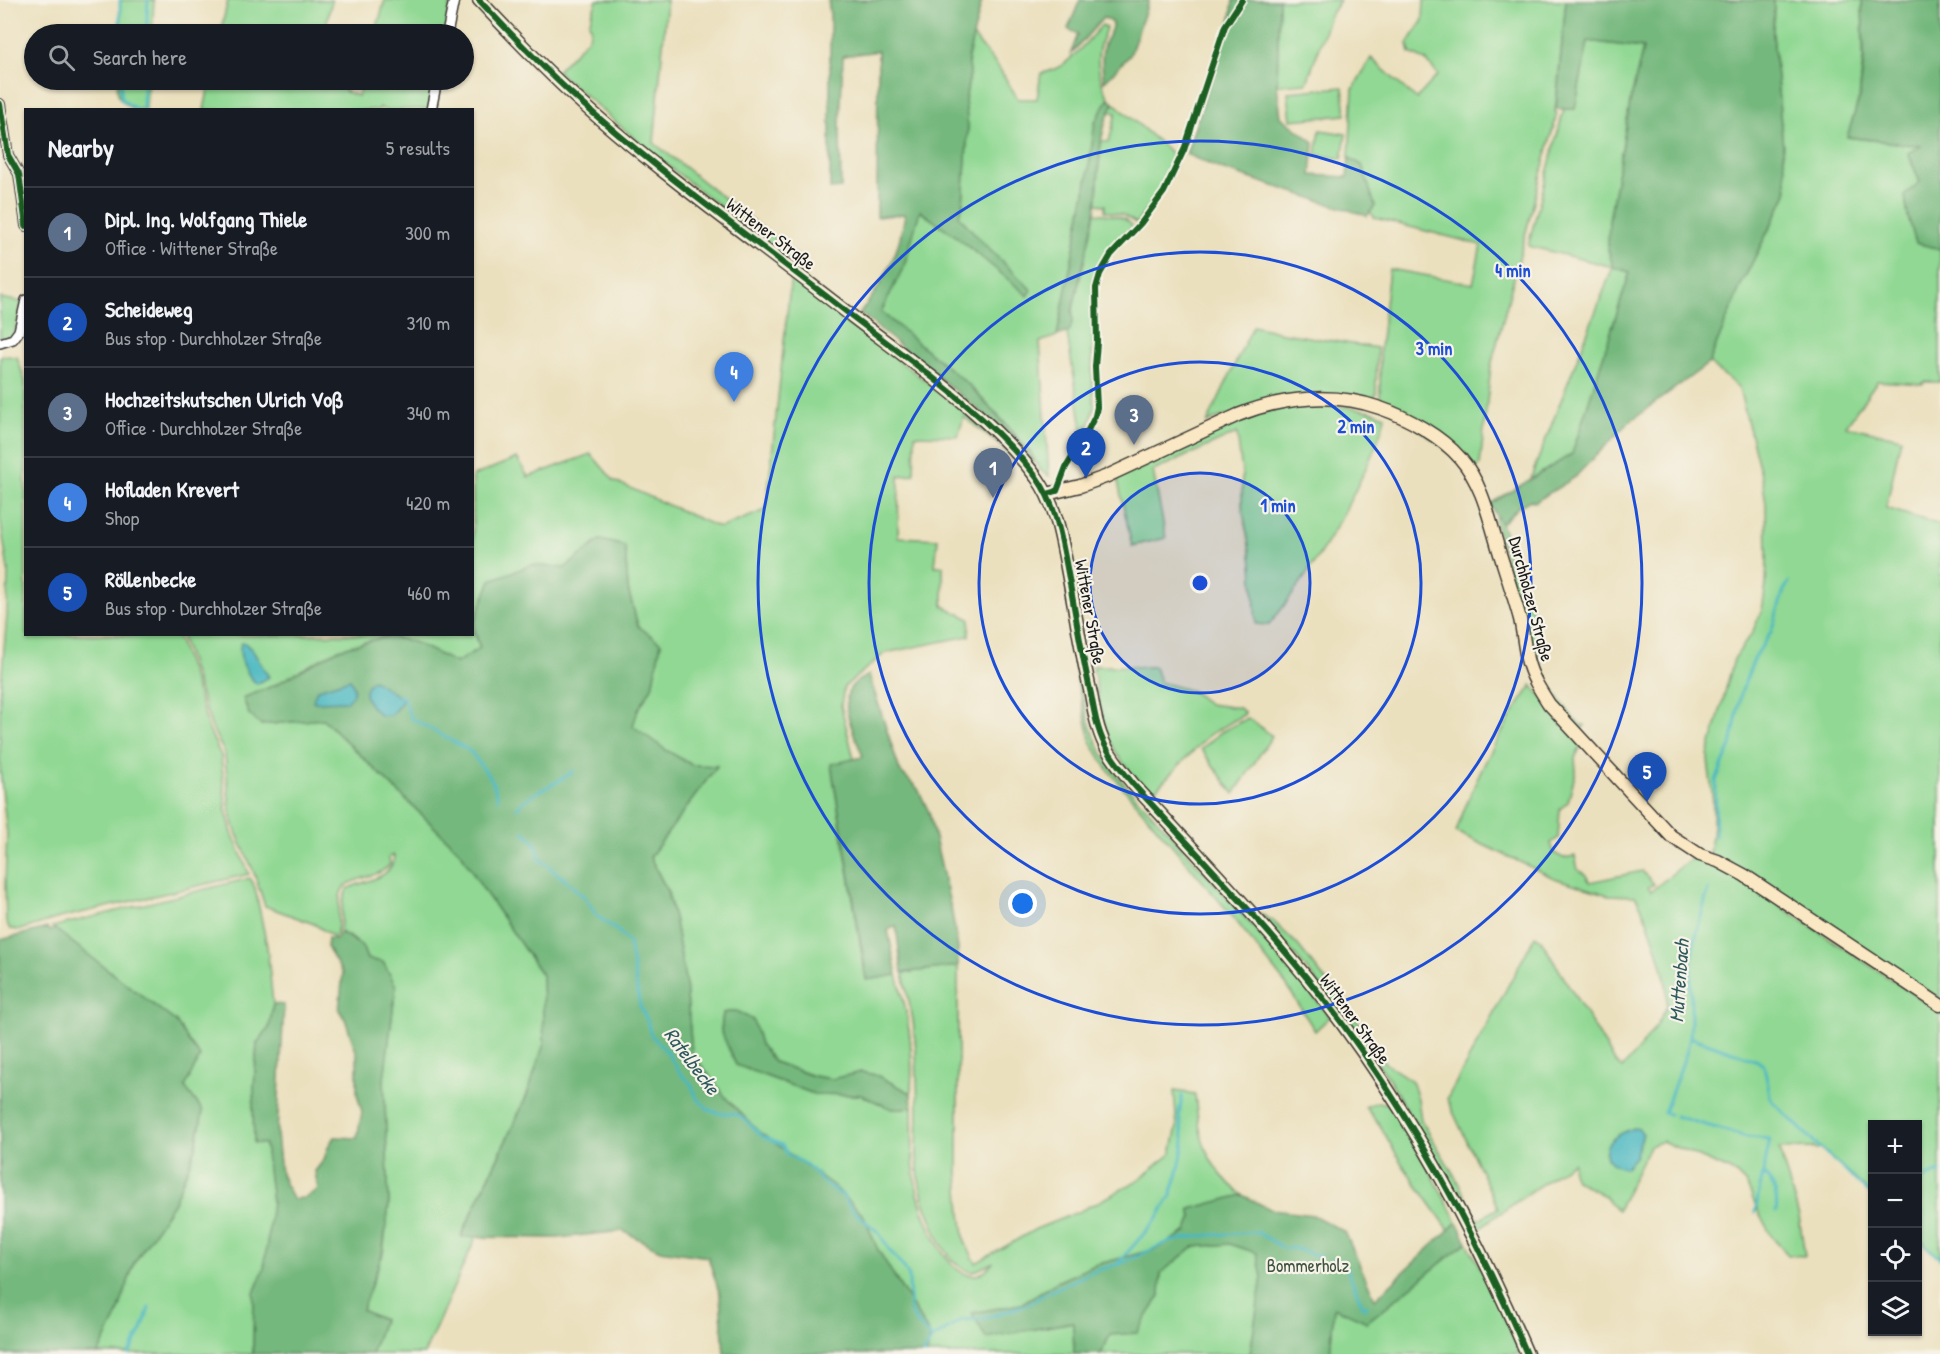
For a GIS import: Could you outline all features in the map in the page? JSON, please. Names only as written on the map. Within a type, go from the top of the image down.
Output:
[{"type":"main road","name":"Wittener Straße","points":[[479,0],[543,67],[636,149],[794,270],[977,416],[1022,460],[1047,494],[1059,527],[1089,685],[1104,743],[1133,784],[1292,961],[1344,1025],[1367,1058],[1416,1134],[1459,1212],[1527,1354]]},
{"type":"main road","name":"Durchholzer Straße","points":[[1047,494],[1105,477],[1238,415],[1282,401],[1320,399],[1367,404],[1412,422],[1459,456],[1475,481],[1521,620],[1527,659],[1536,683],[1549,704],[1671,836],[1700,855],[1718,861],[1744,875],[1940,1005]]},
{"type":"street","points":[[449,24],[454,0]]},
{"type":"street","points":[[431,108],[435,90]]},
{"type":"street","points":[[0,104],[8,155],[22,176],[24,201]]},
{"type":"street","points":[[0,344],[13,339],[19,331],[24,309]]},
{"type":"green space","points":[[120,0],[154,0],[153,24],[121,24]]},
{"type":"green space","points":[[228,0],[332,0],[326,24],[222,24]]},
{"type":"green space","points":[[385,0],[451,0],[447,24],[378,24]]},
{"type":"green space","points":[[597,0],[667,0],[654,143],[800,258],[794,264],[649,151],[557,71],[589,37],[591,27],[589,23]]},
{"type":"green space","points":[[828,0],[982,0],[968,57],[970,73],[965,101],[968,127],[963,205],[959,216],[987,247],[1032,290],[1028,296],[957,237],[920,211],[904,266],[881,312],[969,385],[1031,453],[1034,463],[992,421],[860,313],[877,290],[890,266],[899,242],[905,214],[877,217],[878,51],[843,56],[840,126],[841,188],[830,189],[830,15]]},
{"type":"green space","points":[[1080,0],[1149,0],[1130,55],[1104,82],[1102,53],[1112,28],[1109,20],[1103,18],[1070,55],[1078,34],[1068,29]]},
{"type":"green space","points":[[1233,0],[1279,0],[1277,85],[1281,117],[1314,142],[1311,175],[1347,177],[1349,158],[1362,165],[1375,206],[1367,216],[1218,168],[1186,154],[1231,18]]},
{"type":"green space","points":[[1279,0],[1340,0],[1330,15],[1307,83],[1277,85]]},
{"type":"green space","points":[[1424,0],[1566,0],[1555,112],[1557,113],[1491,366],[1480,465],[1474,470],[1380,400],[1380,349],[1389,269],[1473,284],[1481,245],[1375,218],[1370,212],[1375,206],[1362,165],[1349,158],[1353,89],[1371,58],[1416,99],[1438,75],[1427,61],[1410,53],[1408,44],[1423,20]]},
{"type":"green space","points":[[1566,0],[1774,0],[1773,34],[1787,193],[1740,287],[1709,363],[1629,422],[1574,478],[1535,502],[1530,500],[1518,507],[1501,524],[1490,504],[1572,454],[1630,272],[1613,267],[1608,249],[1609,221],[1630,103],[1643,48],[1588,41],[1575,109],[1556,109]]},
{"type":"green space","points":[[1774,0],[1862,0],[1863,58],[1859,99],[1847,137],[1922,146],[1908,153],[1920,183],[1905,195],[1908,216],[1916,243],[1940,249],[1940,382],[1924,382],[1923,384],[1877,381],[1846,426],[1901,438],[1886,508],[1940,525],[1940,999],[1709,853],[1713,810],[1708,755],[1734,659],[1752,633],[1762,610],[1767,558],[1766,504],[1763,483],[1739,388],[1709,363],[1740,287],[1787,193],[1773,34]]},
{"type":"green space","points":[[1862,0],[1940,0],[1940,249],[1916,243],[1908,217],[1905,195],[1920,182],[1908,153],[1921,146],[1847,137],[1859,99],[1864,58]]},
{"type":"green space","points":[[1102,25],[1106,27],[1099,48],[1098,63],[1100,78],[1109,98],[1095,123],[1087,182],[1057,336],[1040,342],[1049,476],[1039,469],[1031,453],[969,385],[881,312],[904,266],[919,211],[957,237],[1029,296],[958,216],[963,205],[968,127],[965,101],[970,73],[968,57],[973,36],[999,68],[1018,99],[1037,99],[1041,73],[1067,62]]},
{"type":"green space","points":[[1588,41],[1643,48],[1630,103],[1609,221],[1608,249],[1613,267],[1528,246],[1564,109],[1575,109]]},
{"type":"green space","points":[[1343,87],[1346,115],[1291,120],[1288,92]]},
{"type":"green space","points":[[117,90],[147,90],[146,108],[131,108]]},
{"type":"green space","points":[[208,90],[345,90],[358,96],[360,90],[433,90],[428,108],[204,108]]},
{"type":"green space","points":[[1109,98],[1114,103],[1101,141],[1096,207],[1072,312],[1073,320],[1069,332],[1057,336],[1087,182],[1095,122]]},
{"type":"green space","points":[[1114,103],[1177,158],[1161,192],[1136,223],[1123,215],[1105,211],[1105,205],[1096,204],[1101,141],[1109,142],[1116,113],[1109,111]]},
{"type":"green space","points":[[1320,130],[1346,134],[1342,159],[1316,155]]},
{"type":"green space","points":[[1094,213],[1121,218],[1133,227],[1113,248],[1104,262],[1094,290],[1092,370],[1094,408],[1083,435],[1067,333],[1071,324]]},
{"type":"green space","points":[[1613,267],[1630,272],[1572,454],[1530,480]]},
{"type":"green space","points":[[791,276],[961,409],[1006,451],[964,417],[958,436],[915,435],[914,474],[899,476],[898,537],[938,539],[935,566],[943,566],[943,606],[970,619],[969,636],[885,653],[844,687],[841,706],[854,759],[831,765],[866,980],[897,975],[909,1033],[912,1063],[911,1093],[876,1075],[861,1072],[832,1079],[813,1076],[774,1062],[760,1044],[753,1020],[736,1011],[723,1013],[721,1031],[736,1065],[814,1094],[861,1095],[892,1109],[912,1107],[914,1169],[919,1199],[945,1256],[965,1274],[978,1275],[994,1262],[973,1272],[952,1260],[940,1242],[924,1202],[917,1156],[916,1050],[913,1020],[903,973],[958,966],[958,1175],[965,1242],[976,1263],[1036,1229],[1078,1212],[1138,1180],[1171,1154],[1177,1127],[1174,1091],[1195,1094],[1199,1125],[1206,1150],[1220,1173],[1242,1195],[1190,1209],[1192,1217],[1186,1232],[1156,1249],[1095,1265],[1057,1282],[1021,1304],[972,1313],[986,1338],[1073,1322],[1074,1354],[927,1354],[930,1335],[915,1311],[910,1310],[910,1303],[877,1248],[864,1217],[833,1186],[758,1131],[730,1102],[716,1098],[719,1089],[692,1053],[686,985],[675,922],[668,892],[650,857],[717,766],[692,765],[665,750],[632,726],[638,710],[652,687],[661,643],[638,626],[628,589],[625,546],[600,540],[565,568],[532,565],[491,580],[474,622],[474,476],[517,458],[528,477],[591,454],[614,481],[720,528],[766,510]]},
{"type":"green space","points":[[0,298],[22,302],[14,335],[0,341]]},
{"type":"green space","points":[[1253,326],[1377,348],[1374,398],[1370,401],[1340,395],[1220,417],[1207,423]]},
{"type":"green space","points":[[3,356],[17,357],[24,378],[24,636],[177,636],[209,730],[221,756],[226,810],[232,833],[249,874],[59,918],[20,930],[10,929],[6,922],[7,834],[0,770],[0,695],[7,615],[8,570],[0,518],[0,358]]},
{"type":"green space","points":[[1310,405],[1357,408],[1385,416],[1380,436],[1366,468],[1334,530],[1297,588],[1269,625],[1256,624],[1252,563],[1242,505],[1242,472],[1237,433],[1153,471],[1166,538],[1132,546],[1117,477],[1256,414],[1286,407]]},
{"type":"green space","points":[[1497,516],[1533,613],[1538,656],[1544,678],[1574,719],[1581,725],[1585,725],[1581,731],[1552,700],[1538,677],[1495,520]]},
{"type":"green space","points":[[600,540],[625,546],[628,589],[638,626],[661,643],[652,687],[638,710],[633,726],[666,750],[692,765],[717,766],[650,857],[667,891],[675,922],[686,985],[692,1053],[727,1099],[758,1131],[834,1186],[864,1216],[877,1248],[930,1335],[927,1354],[724,1354],[720,1295],[708,1257],[660,1250],[623,1231],[557,1238],[461,1237],[526,1098],[544,1044],[542,975],[461,853],[323,719],[261,725],[249,714],[243,698],[275,685],[339,649],[388,636],[416,643],[456,663],[480,648],[474,622],[491,580],[531,565],[565,568]]},
{"type":"green space","points":[[474,633],[480,648],[456,663],[416,643],[387,636],[474,636]]},
{"type":"green space","points":[[181,636],[387,636],[339,649],[275,685],[243,698],[249,714],[261,725],[323,719],[461,853],[542,975],[544,1044],[526,1097],[461,1236],[476,1237],[424,1354],[371,1354],[383,1320],[362,1310],[383,1254],[389,1204],[384,1079],[396,986],[367,959],[362,946],[340,932],[343,901],[347,889],[377,878],[389,870],[394,855],[389,857],[390,864],[385,869],[344,888],[340,897],[337,932],[334,937],[314,924],[265,906],[253,870],[236,832],[230,810],[225,754],[212,728]]},
{"type":"green space","points":[[1074,636],[1087,714],[1101,751],[1126,786],[1269,945],[1330,1017],[1315,1031],[1287,986],[1233,917],[1108,770],[1092,745],[1078,686],[1070,637]]},
{"type":"green space","points":[[1093,666],[1155,667],[1160,682],[1192,691],[1209,704],[1240,708],[1245,714],[1209,735],[1151,794],[1122,761],[1109,738],[1101,711]]},
{"type":"green space","points":[[869,675],[900,771],[918,789],[929,812],[952,913],[958,948],[958,966],[902,973],[896,926],[888,930],[897,975],[867,980],[831,764],[863,757],[849,718],[847,698],[856,682]]},
{"type":"green space","points":[[1532,685],[1581,746],[1575,758],[1576,771],[1568,802],[1560,809],[1558,838],[1551,843],[1554,853],[1563,858],[1575,856],[1578,870],[1585,874],[1590,882],[1642,871],[1654,884],[1648,887],[1651,891],[1693,857],[1732,874],[1940,1012],[1940,1259],[1922,1240],[1922,1120],[1868,1120],[1868,1190],[1820,1148],[1817,1150],[1814,1148],[1779,1149],[1799,1216],[1805,1256],[1788,1255],[1772,1237],[1747,1185],[1734,1172],[1662,1141],[1649,1146],[1618,1210],[1605,1196],[1575,1180],[1572,1172],[1573,1162],[1475,1231],[1388,1077],[1315,979],[1259,913],[1273,921],[1297,944],[1357,1020],[1385,1063],[1412,1081],[1421,1120],[1478,1220],[1498,1208],[1447,1099],[1535,936],[1541,940],[1616,1063],[1622,1068],[1659,1021],[1666,1008],[1667,998],[1658,951],[1635,896],[1608,895],[1554,878],[1456,832],[1471,793],[1509,720]]},
{"type":"green space","points":[[1248,718],[1272,736],[1234,794],[1201,749],[1221,732]]},
{"type":"green space","points":[[250,878],[255,888],[267,946],[273,1004],[269,1028],[257,1043],[253,1104],[254,1142],[265,1144],[272,1202],[264,1269],[254,1293],[253,1354],[98,1354],[117,1316],[134,1263],[174,1202],[196,1149],[203,1111],[185,1087],[200,1056],[176,1022],[52,927]]},
{"type":"green space","points":[[47,928],[50,931],[55,929],[176,1022],[200,1056],[185,1087],[203,1111],[195,1149],[174,1202],[134,1263],[117,1316],[98,1354],[0,1354],[0,940]]},
{"type":"green space","points":[[340,932],[362,946],[367,959],[383,962],[396,986],[384,1079],[389,1204],[382,1255],[362,1310],[383,1320],[371,1354],[253,1354],[254,1293],[264,1269],[272,1202],[265,1144],[254,1143],[253,1104],[257,1043],[269,1028],[273,1004],[284,1005],[277,1134],[281,1174],[292,1199],[305,1198],[318,1189],[315,1171],[335,1137],[357,1138],[362,1112],[357,1094],[357,1054],[345,1019],[339,1010],[343,974],[327,947],[328,938],[336,939]]},
{"type":"green space","points":[[736,1011],[753,1020],[760,1044],[774,1062],[813,1076],[832,1079],[861,1072],[876,1075],[911,1093],[912,1107],[892,1109],[861,1095],[814,1094],[736,1065],[721,1031],[723,1013]]},
{"type":"green space","points":[[1377,1102],[1390,1104],[1429,1169],[1457,1222],[1449,1230],[1402,1164],[1379,1124],[1365,1107]]},
{"type":"green space","name":"Bommerholz","points":[[1242,1195],[1272,1210],[1313,1215],[1345,1232],[1375,1299],[1457,1222],[1467,1242],[1367,1322],[1334,1307],[1330,1354],[1250,1354],[1262,1277],[1257,1253],[1230,1244],[1193,1247],[1161,1273],[1160,1296],[1137,1333],[1110,1335],[1101,1354],[1074,1354],[1073,1322],[986,1338],[972,1313],[1021,1304],[1057,1282],[1095,1265],[1156,1249],[1186,1232],[1192,1217],[1190,1209]]},
{"type":"green space","points":[[1467,1242],[1520,1354],[1330,1354],[1334,1307],[1367,1322]]},
{"type":"green space","points":[[1230,1244],[1257,1253],[1262,1277],[1250,1354],[1101,1354],[1110,1335],[1160,1296],[1161,1273],[1193,1247]]},
{"type":"water","points":[[241,643],[245,643],[253,651],[269,677],[257,684],[253,680],[246,671],[240,654]]},
{"type":"water","points":[[350,679],[353,691],[347,701],[313,701],[319,689]]},
{"type":"water","points":[[374,680],[402,699],[391,715],[381,716],[366,698],[368,684]]},
{"type":"water","points":[[1634,1128],[1639,1129],[1643,1134],[1635,1157],[1625,1168],[1617,1166],[1607,1157],[1608,1144]]},
{"type":"waterway","points":[[120,0],[120,24]]},
{"type":"waterway","points":[[147,24],[148,0]]},
{"type":"waterway","points":[[121,90],[121,99],[134,108]]},
{"type":"waterway","points":[[143,108],[144,90]]},
{"type":"waterway","name":"Muttenbach","points":[[1715,836],[1716,780],[1731,746],[1741,693],[1755,657],[1771,632],[1784,590],[1789,582]]},
{"type":"waterway","name":"Ratelbecke","points":[[399,696],[403,697],[411,718],[470,751],[492,780],[498,799]]},
{"type":"waterway","points":[[517,808],[530,797],[574,771]]},
{"type":"waterway","name":"Ratelbecke","points":[[524,832],[535,843],[539,858],[577,890],[597,916],[619,932],[629,943],[640,1006],[651,1035],[691,1084],[696,1097],[708,1109],[718,1113],[735,1114],[743,1118],[763,1137],[782,1145],[788,1155],[807,1165],[824,1183],[843,1196],[852,1210],[879,1233],[905,1269],[909,1277],[910,1310],[917,1323],[932,1339],[923,1354]]},
{"type":"waterway","name":"Muttenbach","points":[[1708,890],[1692,960],[1690,1037],[1758,1061],[1764,1066],[1771,1100],[1868,1192]]},
{"type":"waterway","points":[[1669,1114],[1664,1113],[1690,1037]]},
{"type":"waterway","points":[[1118,1263],[1156,1220],[1171,1196],[1184,1142],[1179,1115],[1182,1096]]},
{"type":"waterway","points":[[1675,1116],[1747,1137],[1770,1139],[1755,1212]]},
{"type":"waterway","points":[[1922,1179],[1940,1172]]},
{"type":"waterway","points":[[1762,1174],[1775,1191],[1776,1212]]},
{"type":"waterway","points":[[932,1339],[962,1320],[982,1319],[1029,1304],[1092,1272],[1125,1262],[1168,1242],[1199,1236],[1257,1232],[1285,1249],[1293,1248],[1320,1256]]},
{"type":"waterway","name":"Muttenbach","points":[[1922,1242],[1940,1259]]},
{"type":"waterway","points":[[1331,1259],[1346,1267],[1364,1308],[1367,1305]]},
{"type":"waterway","points":[[129,1354],[142,1330],[149,1308]]},
{"type":"cycle path","points":[[479,0],[549,72],[606,124],[675,181],[951,392],[998,434],[1037,478],[1049,499],[1060,533],[1095,713],[1100,733],[1108,750],[1133,784],[1295,963],[1371,1064],[1445,1185],[1488,1268],[1527,1354]]},
{"type":"cycle path","points":[[1047,494],[1057,491],[1066,467],[1095,416],[1097,407],[1096,288],[1100,274],[1111,255],[1141,223],[1164,192],[1184,150],[1225,26],[1242,0]]},
{"type":"cycle path","points":[[0,104],[8,155],[19,174],[24,211]]},
{"type":"place","name":"Hofladen Krevert","points":[[734,402]]},
{"type":"place","name":"Hochzeitskutschen Ulrich Voß","points":[[1134,445]]},
{"type":"place","name":"Scheideweg","points":[[1086,478]]},
{"type":"place","name":"Dipl. Ing. Wolfgang Thiele","points":[[993,498]]},
{"type":"place","name":"Röllenbecke","points":[[1647,802]]}]
